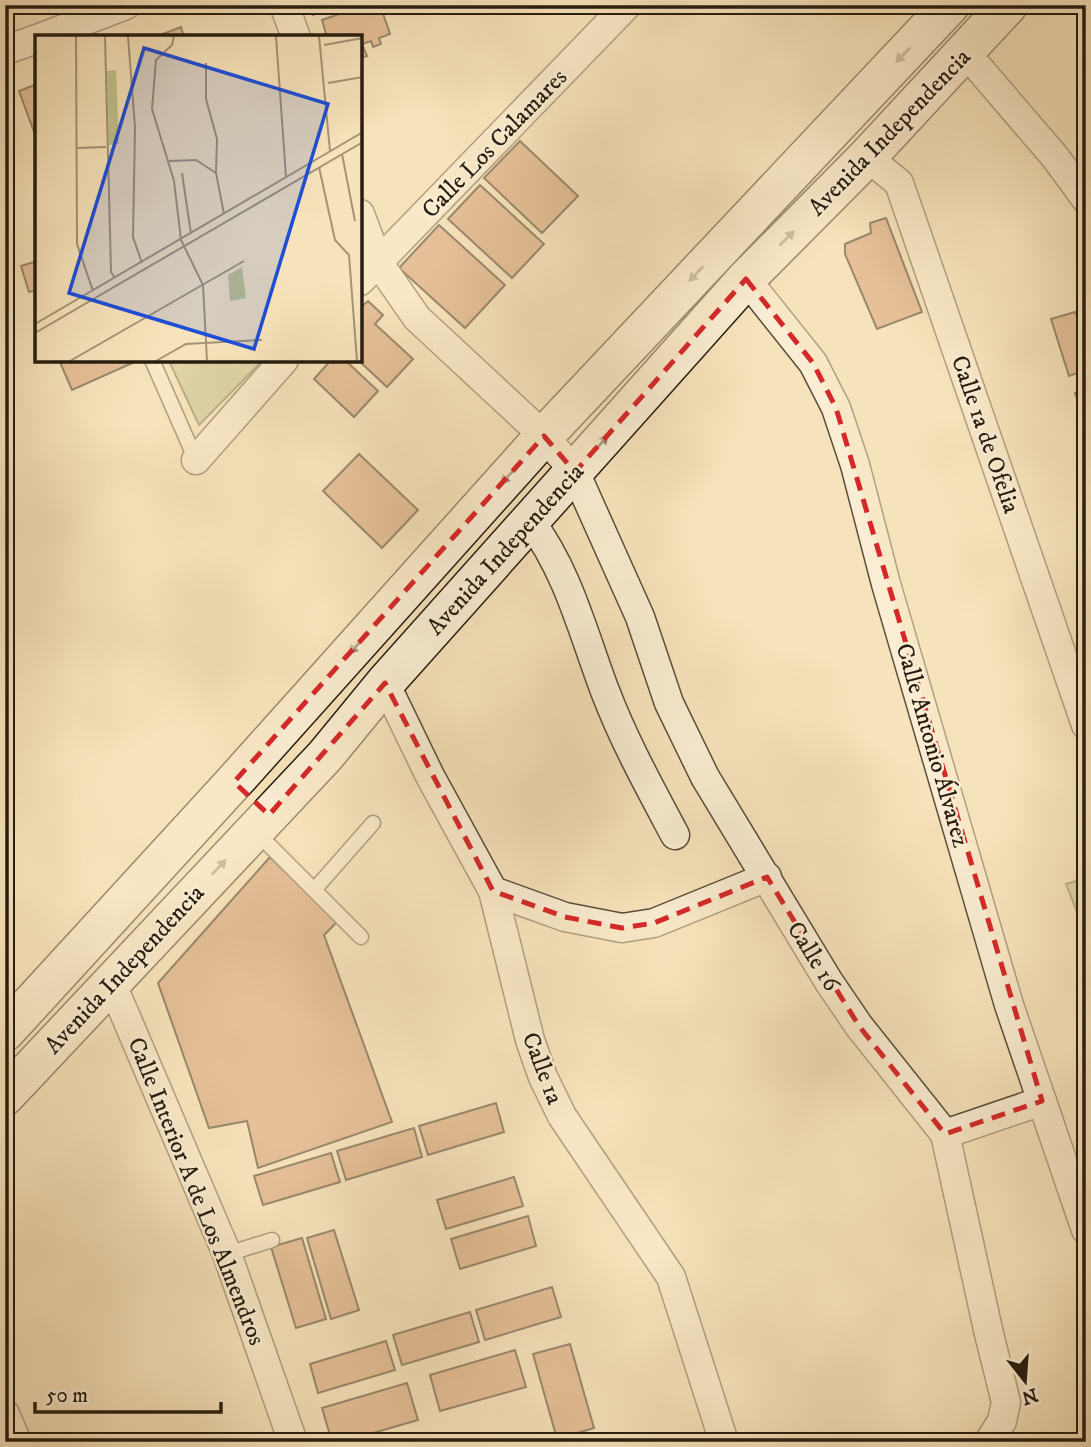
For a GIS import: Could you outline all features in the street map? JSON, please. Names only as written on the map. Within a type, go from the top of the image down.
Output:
[{"type":"main road","name":"Avenida Independencia","points":[[5,1032],[234,782],[544,436],[950,5]]},
{"type":"main road","name":"Avenida Independencia","points":[[5,1096],[324,756],[385,683],[746,279],[867,157],[1008,5]]},
{"type":"main road","points":[[234,782],[262,822]]},
{"type":"street","points":[[47,35],[126,5]]},
{"type":"street","points":[[284,5],[295,35]]},
{"type":"street","name":"Calle Los Calamares","points":[[369,271],[627,5]]},
{"type":"street","points":[[5,50],[35,39]]},
{"type":"street","points":[[965,52],[1055,157],[1086,199]]},
{"type":"street","name":"Calle 1a de Ofelia","points":[[867,157],[899,183],[1086,724]]},
{"type":"street","name":"Calle 16","points":[[362,227],[369,271],[544,436],[575,472],[640,617],[669,703],[705,777],[829,982],[859,1026],[945,1134],[1006,1402],[1002,1421],[989,1442]]},
{"type":"street","name":"Calle Antonio Álvarez","points":[[746,279],[813,363],[836,408],[855,465],[886,584],[1009,1005],[1086,1230]]},
{"type":"street","points":[[196,460],[282,362]]},
{"type":"street","points":[[530,521],[545,540],[571,595],[627,746],[675,835]]},
{"type":"street","name":"Calle 1a","points":[[385,683],[429,776],[493,891],[530,1040],[543,1077],[562,1116],[671,1277],[724,1442]]},
{"type":"street","points":[[493,891],[565,917],[622,928],[654,923],[767,877]]},
{"type":"street","name":"Calle Interior A de Los Almendros","points":[[111,982],[227,1255],[293,1442]]},
{"type":"street","points":[[945,1134],[1042,1101]]},
{"type":"street","points":[[5,1414],[17,1442]]},
{"type":"lane","points":[[153,362],[196,460]]},
{"type":"lane","points":[[262,822],[315,889],[361,937]]},
{"type":"lane","points":[[315,889],[373,823]]},
{"type":"lane","points":[[227,1255],[272,1240]]},
{"type":"highlighted area","points":[[746,279],[813,363],[836,408],[1042,1101],[945,1134],[859,1026],[767,877],[654,923],[622,928],[565,917],[493,891],[385,683],[269,815],[234,782],[544,436],[575,472]]},
{"type":"green space","points":[[169,362],[261,362],[199,425]]},
{"type":"green space","points":[[1086,878],[1086,935],[1066,884]]},
{"type":"building","points":[[310,5],[340,5],[313,15]]},
{"type":"building","points":[[365,5],[380,5],[390,34],[379,38],[381,44],[373,47],[371,41],[362,44],[362,35],[326,35],[322,20]]},
{"type":"building","points":[[181,27],[183,35],[160,35]]},
{"type":"building","points":[[362,44],[367,56],[362,57]]},
{"type":"building","points":[[35,85],[35,135],[19,91]]},
{"type":"building","points":[[520,141],[578,196],[542,233],[484,178]]},
{"type":"building","points":[[480,185],[544,244],[512,278],[448,219]]},
{"type":"building","points":[[886,218],[922,312],[877,329],[845,254],[845,244],[871,233],[870,223]]},
{"type":"building","points":[[439,225],[505,285],[465,328],[399,268]]},
{"type":"building","points":[[35,262],[35,290],[29,292],[21,266]]},
{"type":"building","points":[[368,301],[383,315],[375,324],[413,359],[387,387],[360,362],[362,306]]},
{"type":"building","points":[[1075,312],[1077,317],[1086,315],[1086,370],[1069,376],[1051,319]]},
{"type":"building","points":[[60,362],[135,362],[72,390]]},
{"type":"building","points":[[329,362],[347,362],[378,391],[354,417],[314,379]]},
{"type":"building","points":[[1086,389],[1086,423],[1075,393]]},
{"type":"building","points":[[359,454],[418,510],[382,548],[323,491]]},
{"type":"building","points":[[270,857],[337,922],[324,935],[392,1122],[258,1168],[247,1121],[209,1128],[158,983]]},
{"type":"building","points":[[496,1103],[504,1132],[428,1155],[419,1126]]},
{"type":"building","points":[[414,1128],[422,1157],[346,1180],[337,1151]]},
{"type":"building","points":[[331,1153],[340,1182],[263,1205],[254,1176]]},
{"type":"building","points":[[514,1177],[523,1206],[446,1229],[437,1200]]},
{"type":"building","points":[[528,1216],[536,1246],[460,1269],[451,1239]]},
{"type":"building","points":[[334,1230],[359,1310],[331,1319],[307,1238]]},
{"type":"building","points":[[302,1238],[326,1319],[296,1328],[271,1247]]},
{"type":"building","points":[[552,1287],[561,1317],[485,1340],[476,1310]]},
{"type":"building","points":[[470,1312],[479,1342],[402,1365],[393,1335]]},
{"type":"building","points":[[386,1341],[395,1370],[318,1393],[310,1364]]},
{"type":"building","points":[[570,1344],[594,1428],[557,1439],[533,1354]]},
{"type":"building","points":[[515,1350],[526,1387],[440,1411],[430,1375]]},
{"type":"building","points":[[407,1383],[418,1420],[342,1442],[332,1442],[322,1408]]}]
